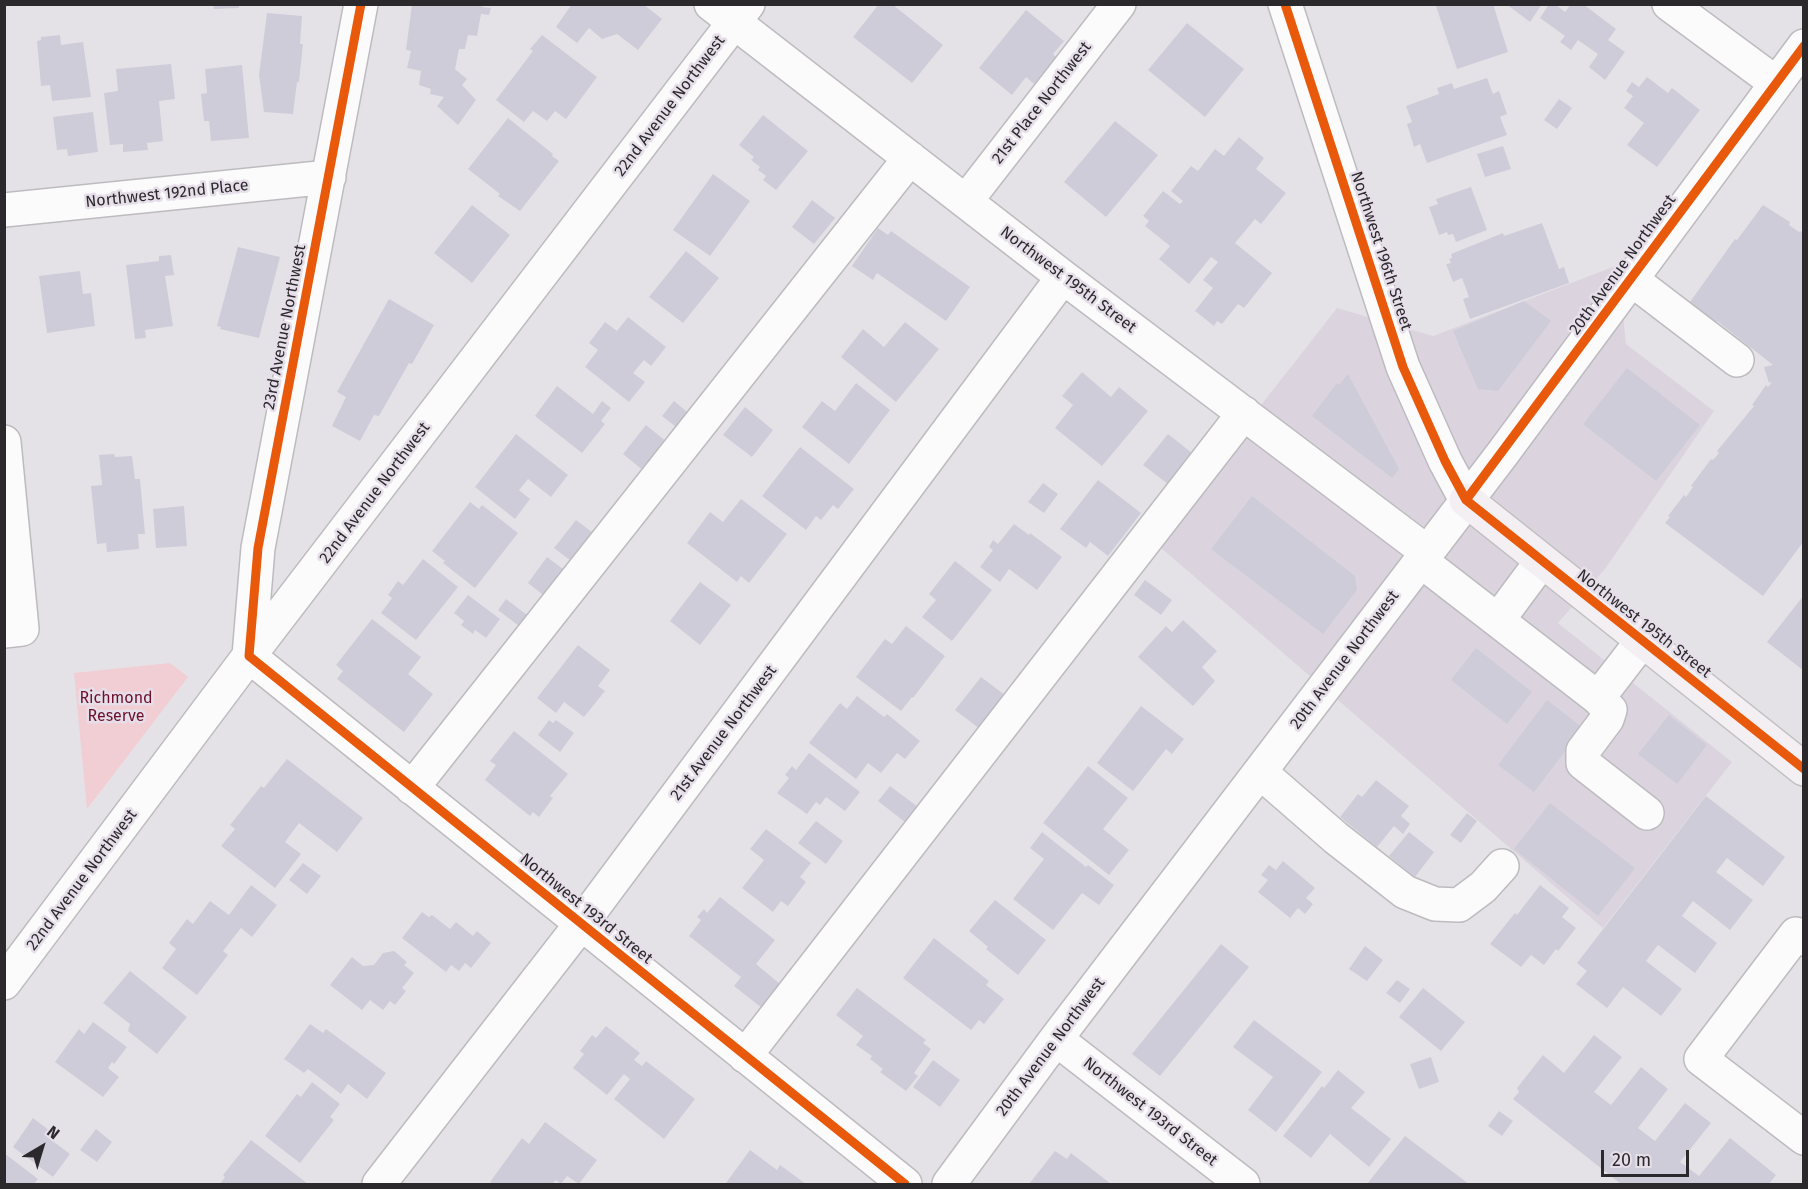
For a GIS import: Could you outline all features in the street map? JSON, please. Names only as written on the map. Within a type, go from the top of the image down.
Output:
[{"type":"main road","name":"Northwest 195th Street","points":[[1466,500],[1803,769]]},
{"type":"street","name":"23rd Avenue Northwest","points":[[249,656],[258,548],[361,4]]},
{"type":"street","name":"21st Place Northwest","points":[[966,201],[1119,4]]},
{"type":"street","name":"Northwest 196th Street","points":[[1285,4],[1403,367],[1445,461],[1466,500]]},
{"type":"street","points":[[1669,4],[1776,83]]},
{"type":"street","name":"Northwest 195th Street","points":[[731,10],[910,158],[1244,413],[1424,556],[1497,620],[1598,698]]},
{"type":"street","name":"22nd Avenue Northwest","points":[[4,983],[731,10]]},
{"type":"street","name":"20th Avenue Northwest","points":[[949,1185],[1056,1039],[1466,500],[1803,46]]},
{"type":"street","points":[[412,788],[910,158]]},
{"type":"street","name":"Northwest 192nd Place","points":[[4,210],[329,177]]},
{"type":"street","name":"21st Avenue Northwest","points":[[379,1185],[580,924],[1063,277]]},
{"type":"street","points":[[1631,279],[1737,360]]},
{"type":"street","points":[[745,1056],[1244,413]]},
{"type":"street","points":[[4,442],[13,630]]},
{"type":"street","points":[[1497,620],[1541,562]]},
{"type":"street","points":[[1642,641],[1598,698],[1610,710],[1607,719],[1583,751],[1583,764],[1647,813]]},
{"type":"street","name":"Northwest 193rd Street","points":[[249,656],[905,1185]]},
{"type":"street","points":[[1260,772],[1336,838],[1405,892],[1435,904],[1459,905],[1483,887],[1502,866]]},
{"type":"street","points":[[1803,939],[1796,934],[1701,1059],[1803,1138]]},
{"type":"street","name":"Northwest 193rd Street","points":[[1056,1039],[1243,1185]]},
{"type":"shaded area","points":[[1618,265],[1626,344],[1714,411],[1605,569],[1558,623],[1732,762],[1603,928],[1154,542],[1337,308],[1433,336]]},
{"type":"green space","name":"Richmond Reserve","points":[[170,663],[188,677],[87,809],[74,673]]},
{"type":"building","points":[[213,4],[239,4],[239,8],[214,9]]},
{"type":"building","points":[[412,4],[482,4],[482,7],[491,8],[489,15],[481,14],[477,36],[468,35],[465,49],[459,49],[455,69],[467,79],[462,85],[476,100],[458,125],[437,106],[444,97],[430,94],[431,89],[419,85],[421,71],[407,68],[411,51],[406,50]]},
{"type":"building","points":[[572,4],[643,4],[662,19],[638,50],[617,34],[602,39],[589,28],[577,43],[556,27]]},
{"type":"building","points":[[879,4],[892,4],[943,45],[912,83],[853,37]]},
{"type":"building","points":[[1441,4],[1493,4],[1508,52],[1457,69],[1436,6]]},
{"type":"building","points":[[1506,4],[1542,4],[1530,22]]},
{"type":"building","points":[[1549,4],[1555,4],[1565,12],[1571,4],[1583,4],[1616,29],[1608,40],[1625,52],[1605,80],[1589,67],[1598,54],[1578,40],[1571,50],[1560,42],[1565,36],[1540,18]]},
{"type":"building","points":[[1026,10],[1064,41],[1053,54],[1056,57],[1034,84],[1026,77],[1012,95],[979,68]]},
{"type":"building","points":[[267,13],[302,16],[300,44],[303,44],[293,114],[264,112],[259,75]]},
{"type":"building","points":[[1187,23],[1244,69],[1205,117],[1148,70]]},
{"type":"building","points":[[60,35],[61,45],[83,42],[91,97],[52,101],[50,85],[41,86],[37,41],[41,40],[41,37]]},
{"type":"building","points":[[542,35],[597,77],[566,119],[555,111],[547,121],[533,111],[524,122],[496,100],[533,51],[530,49]]},
{"type":"building","points":[[171,64],[175,99],[159,101],[163,141],[147,143],[148,150],[123,152],[123,144],[110,145],[104,93],[118,91],[116,69]]},
{"type":"building","points":[[242,65],[249,138],[211,141],[209,121],[204,121],[201,94],[207,93],[205,69]]},
{"type":"building","points":[[1647,77],[1668,93],[1672,88],[1700,110],[1657,167],[1627,145],[1644,123],[1624,108],[1633,96],[1626,91],[1632,82],[1639,87]]},
{"type":"building","points":[[1487,78],[1493,94],[1499,91],[1507,114],[1500,117],[1507,135],[1427,163],[1420,144],[1414,147],[1407,124],[1412,122],[1406,106],[1439,94],[1437,88],[1452,83],[1454,89]]},
{"type":"building","points":[[1559,99],[1572,108],[1557,129],[1544,120]]},
{"type":"building","points":[[93,112],[98,152],[68,156],[67,149],[57,150],[53,117]]},
{"type":"building","points":[[763,115],[808,151],[776,190],[763,180],[766,176],[751,160],[754,157],[739,145]]},
{"type":"building","points":[[508,118],[559,161],[520,211],[498,196],[500,194],[468,169]]},
{"type":"building","points":[[1115,121],[1158,155],[1106,217],[1064,182]]},
{"type":"building","points":[[1239,137],[1264,158],[1256,169],[1286,193],[1261,224],[1255,219],[1235,243],[1272,273],[1244,308],[1238,304],[1222,324],[1217,321],[1214,326],[1195,311],[1213,288],[1203,280],[1218,262],[1211,257],[1189,284],[1159,259],[1170,246],[1145,226],[1149,221],[1143,216],[1163,191],[1180,204],[1183,201],[1171,191],[1191,166],[1198,171],[1215,149],[1224,156]]},
{"type":"building","points":[[1503,146],[1511,169],[1485,177],[1477,154]]},
{"type":"building","points":[[713,174],[750,201],[710,256],[673,230]]},
{"type":"building","points":[[1471,187],[1487,230],[1456,242],[1453,234],[1448,235],[1447,232],[1439,235],[1429,207],[1438,204],[1436,199]]},
{"type":"building","points":[[812,200],[835,218],[814,244],[792,227]]},
{"type":"building","points":[[472,205],[510,235],[472,283],[434,253]]},
{"type":"building","points":[[1763,205],[1790,222],[1789,225],[1799,232],[1804,233],[1804,541],[1763,596],[1665,523],[1684,495],[1686,497],[1693,487],[1691,486],[1711,459],[1713,460],[1719,453],[1717,451],[1754,406],[1752,405],[1766,385],[1768,387],[1772,382],[1769,383],[1764,367],[1773,365],[1690,302],[1735,239],[1737,240]]},
{"type":"building","points":[[1542,223],[1559,269],[1564,267],[1569,283],[1470,319],[1463,299],[1469,297],[1462,278],[1453,282],[1446,264],[1451,263],[1449,259],[1452,258],[1451,254],[1503,233],[1504,236]]},
{"type":"building","points":[[878,228],[888,235],[891,231],[970,287],[946,321],[877,273],[873,280],[852,266]]},
{"type":"building","points":[[238,247],[280,257],[259,338],[220,329],[221,327],[217,326]]},
{"type":"building","points":[[686,251],[719,278],[683,323],[649,297]]},
{"type":"building","points":[[171,255],[174,275],[165,276],[173,326],[145,330],[146,338],[135,339],[126,265],[159,261],[159,256]]},
{"type":"building","points":[[80,271],[83,294],[91,293],[95,326],[47,333],[39,276]]},
{"type":"building","points":[[389,299],[434,325],[379,416],[374,415],[360,441],[332,426],[346,397],[337,392]]},
{"type":"building","points":[[1524,301],[1551,321],[1498,391],[1478,389],[1453,331]]},
{"type":"building","points":[[628,317],[666,347],[651,366],[644,360],[633,373],[645,382],[629,402],[585,367],[598,350],[589,343],[605,322],[617,331]]},
{"type":"building","points":[[905,322],[939,349],[896,402],[841,357],[863,329],[884,347]]},
{"type":"building","points":[[1627,368],[1700,425],[1656,481],[1583,424]]},
{"type":"building","points":[[1082,372],[1111,397],[1119,387],[1148,411],[1102,466],[1055,428],[1073,405],[1062,396]]},
{"type":"building","points":[[1348,374],[1399,469],[1392,478],[1312,416],[1337,383],[1339,385]]},
{"type":"building","points":[[856,383],[890,410],[849,464],[802,427],[822,401],[835,411]]},
{"type":"building","points":[[557,386],[593,414],[602,401],[611,408],[601,421],[605,424],[582,453],[535,416]]},
{"type":"building","points":[[674,401],[692,416],[681,431],[662,416]]},
{"type":"building","points":[[745,407],[773,430],[752,457],[723,435]]},
{"type":"building","points":[[646,425],[673,447],[650,476],[623,454]]},
{"type":"building","points":[[516,434],[568,475],[551,497],[528,479],[519,490],[530,499],[515,519],[475,487]]},
{"type":"building","points":[[1168,434],[1192,453],[1168,484],[1143,465]]},
{"type":"building","points":[[800,447],[854,489],[838,509],[833,505],[821,520],[816,516],[806,530],[762,496]]},
{"type":"building","points":[[114,454],[115,457],[132,456],[135,479],[140,479],[145,534],[138,534],[139,549],[107,552],[106,543],[97,544],[91,486],[102,485],[99,455]]},
{"type":"building","points":[[1098,480],[1141,513],[1108,556],[1090,542],[1086,548],[1060,529]]},
{"type":"building","points":[[1043,483],[1058,494],[1044,513],[1028,502]]},
{"type":"building","points":[[1252,496],[1355,576],[1357,590],[1323,634],[1211,549]]},
{"type":"building","points":[[741,499],[787,534],[749,583],[741,576],[737,582],[687,543],[710,512],[723,522]]},
{"type":"building","points":[[470,502],[479,509],[482,505],[518,533],[475,588],[443,563],[445,561],[432,551]]},
{"type":"building","points":[[184,506],[187,546],[156,548],[153,509]]},
{"type":"building","points":[[576,520],[601,539],[579,567],[554,548]]},
{"type":"building","points":[[1014,524],[1062,557],[1037,590],[1009,569],[1000,582],[980,567],[993,550],[989,547],[993,540],[998,544]]},
{"type":"building","points":[[547,557],[571,575],[551,601],[528,583]]},
{"type":"building","points":[[423,559],[458,587],[416,640],[381,613],[392,598],[388,595],[398,581],[403,585]]},
{"type":"building","points":[[955,561],[992,590],[952,641],[922,617],[936,600],[929,594]]},
{"type":"building","points":[[1145,580],[1172,600],[1161,615],[1134,595]]},
{"type":"building","points":[[700,582],[731,605],[700,645],[670,621]]},
{"type":"building","points":[[468,595],[500,619],[486,638],[475,630],[473,634],[461,625],[464,621],[454,613]]},
{"type":"building","points":[[1804,595],[1804,671],[1767,642]]},
{"type":"building","points":[[506,599],[527,615],[519,626],[498,610]]},
{"type":"building","points":[[372,619],[421,657],[408,674],[433,694],[404,732],[337,679],[343,671],[336,665]]},
{"type":"building","points":[[1183,620],[1217,651],[1202,667],[1215,681],[1193,706],[1138,657],[1166,626],[1172,632]]},
{"type":"building","points":[[906,626],[945,656],[901,711],[856,677],[885,639],[892,644]]},
{"type":"building","points":[[578,645],[610,670],[598,686],[605,691],[584,717],[564,702],[556,713],[537,698]]},
{"type":"building","points":[[1476,648],[1532,692],[1507,724],[1451,680]]},
{"type":"building","points":[[981,677],[1009,698],[984,732],[955,710]]},
{"type":"building","points":[[857,696],[884,717],[887,714],[920,741],[905,759],[897,753],[881,773],[868,763],[856,779],[809,743],[840,703],[847,709]]},
{"type":"building","points":[[1547,700],[1583,728],[1534,792],[1498,765]]},
{"type":"building","points":[[1141,706],[1184,739],[1172,754],[1166,749],[1133,791],[1097,763]]},
{"type":"building","points":[[1669,715],[1707,745],[1677,784],[1638,754]]},
{"type":"building","points":[[549,720],[553,723],[556,720],[574,733],[560,752],[538,735]]},
{"type":"building","points":[[514,731],[568,774],[550,796],[553,798],[539,817],[533,812],[530,816],[485,780],[496,765],[490,761]]},
{"type":"building","points":[[809,753],[860,792],[845,811],[826,797],[820,805],[816,802],[807,814],[777,793],[789,778],[785,775],[792,766],[796,770]]},
{"type":"building","points":[[287,759],[363,818],[337,852],[299,823],[285,842],[301,854],[275,888],[221,846],[235,829],[230,825],[261,786],[264,788]]},
{"type":"building","points":[[1088,766],[1128,798],[1103,829],[1129,850],[1109,875],[1043,823]]},
{"type":"building","points":[[1376,780],[1409,806],[1401,816],[1410,824],[1403,834],[1394,826],[1377,847],[1340,817],[1358,794],[1362,797]]},
{"type":"building","points":[[890,786],[922,810],[910,826],[878,801]]},
{"type":"building","points":[[1706,796],[1785,857],[1763,886],[1727,858],[1716,872],[1753,900],[1730,930],[1693,901],[1682,916],[1717,943],[1695,973],[1658,945],[1646,961],[1682,989],[1661,1016],[1623,987],[1607,1008],[1576,984],[1587,971],[1577,963]]},
{"type":"building","points":[[1550,803],[1635,868],[1598,916],[1514,849]]},
{"type":"building","points":[[1467,813],[1477,821],[1461,843],[1450,835]]},
{"type":"building","points":[[816,821],[843,841],[826,864],[798,843]]},
{"type":"building","points":[[766,829],[811,863],[800,877],[806,882],[788,906],[781,901],[773,912],[742,888],[764,860],[750,849]]},
{"type":"building","points":[[1042,832],[1086,867],[1088,865],[1114,885],[1099,905],[1082,893],[1053,930],[1013,899],[1044,859],[1030,848]]},
{"type":"building","points":[[1409,832],[1434,852],[1415,877],[1389,856]]},
{"type":"building","points":[[1283,861],[1315,888],[1306,898],[1313,904],[1305,914],[1298,908],[1290,918],[1258,892],[1268,880],[1261,875],[1269,865],[1276,870]]},
{"type":"building","points":[[303,863],[321,876],[307,894],[289,880]]},
{"type":"building","points":[[251,885],[277,905],[252,937],[241,928],[223,951],[228,955],[197,995],[162,968],[176,949],[169,943],[187,919],[193,924],[210,901],[229,915]]},
{"type":"building","points":[[1540,885],[1569,908],[1562,917],[1576,928],[1544,965],[1531,955],[1521,967],[1490,944],[1515,913],[1517,915]]},
{"type":"building","points":[[720,897],[775,940],[756,964],[780,984],[762,1008],[734,986],[741,977],[689,936],[701,920],[697,917],[704,909],[707,913]]},
{"type":"building","points":[[995,900],[1046,940],[1018,975],[986,949],[988,947],[969,931]]},
{"type":"building","points":[[422,912],[429,917],[432,915],[450,929],[456,922],[473,936],[477,931],[491,943],[471,968],[465,963],[459,971],[451,965],[446,972],[402,938]]},
{"type":"building","points":[[934,938],[989,981],[986,985],[1004,999],[984,1024],[979,1020],[971,1030],[903,978]]},
{"type":"building","points":[[1221,944],[1249,967],[1160,1076],[1132,1054]]},
{"type":"building","points":[[1365,946],[1383,960],[1367,981],[1349,969]]},
{"type":"building","points":[[394,951],[407,962],[404,965],[414,973],[402,988],[406,991],[395,1005],[390,1001],[383,1010],[370,1000],[362,1010],[330,985],[352,957],[363,966],[374,965],[383,953]]},
{"type":"building","points":[[130,971],[187,1017],[157,1054],[128,1031],[130,1024],[103,1003]]},
{"type":"building","points":[[1397,980],[1410,989],[1400,1003],[1386,993]]},
{"type":"building","points":[[857,988],[926,1040],[923,1043],[931,1049],[914,1073],[918,1076],[906,1091],[880,1072],[883,1069],[870,1059],[872,1056],[856,1045],[863,1036],[836,1015]]},
{"type":"building","points":[[1423,988],[1465,1022],[1441,1051],[1399,1017]]},
{"type":"building","points":[[1254,1020],[1322,1072],[1276,1132],[1248,1110],[1273,1077],[1233,1047]]},
{"type":"building","points":[[93,1022],[127,1047],[108,1068],[119,1077],[103,1097],[55,1062],[79,1029],[84,1034]]},
{"type":"building","points":[[310,1024],[323,1033],[326,1029],[386,1073],[367,1099],[348,1084],[341,1094],[308,1069],[304,1073],[284,1059]]},
{"type":"building","points":[[606,1026],[640,1053],[634,1060],[642,1066],[646,1061],[695,1099],[664,1139],[614,1099],[630,1079],[624,1074],[607,1095],[573,1068],[584,1054],[580,1051],[592,1035],[596,1038]]},
{"type":"building","points":[[1594,1035],[1622,1057],[1594,1092],[1611,1105],[1641,1067],[1668,1089],[1638,1128],[1655,1141],[1685,1103],[1711,1123],[1680,1162],[1699,1176],[1730,1138],[1776,1175],[1769,1184],[1621,1184],[1513,1099],[1519,1092],[1517,1088],[1543,1055],[1564,1073]]},
{"type":"building","points":[[1431,1057],[1439,1082],[1419,1089],[1410,1064]]},
{"type":"building","points":[[933,1060],[960,1080],[940,1107],[913,1087]]},
{"type":"building","points":[[1338,1070],[1365,1092],[1351,1108],[1391,1139],[1369,1167],[1330,1134],[1311,1158],[1283,1136],[1322,1086],[1324,1088]]},
{"type":"building","points":[[312,1082],[340,1104],[330,1117],[334,1120],[300,1163],[265,1136],[297,1094],[301,1097]]},
{"type":"building","points":[[1499,1111],[1513,1121],[1502,1136],[1488,1126]]},
{"type":"building","points":[[33,1118],[54,1134],[50,1139],[70,1154],[53,1177],[13,1147]]},
{"type":"building","points":[[545,1122],[597,1160],[579,1184],[567,1176],[561,1184],[556,1180],[552,1184],[493,1184],[490,1182],[522,1138],[529,1144]]},
{"type":"building","points":[[96,1129],[112,1142],[97,1162],[80,1150]]},
{"type":"building","points":[[1405,1136],[1469,1184],[1367,1184]]},
{"type":"building","points":[[251,1140],[308,1184],[220,1184],[225,1177],[223,1175]]},
{"type":"building","points":[[750,1150],[777,1170],[780,1165],[806,1184],[727,1184]]},
{"type":"building","points":[[1055,1151],[1067,1159],[1071,1153],[1111,1184],[1029,1184]]},
{"type":"building","points":[[4,1153],[38,1179],[34,1184],[4,1184]]},
{"type":"cycle path","points":[[361,4],[258,548],[249,656],[905,1184]]},
{"type":"cycle path","points":[[1285,4],[1403,367],[1445,461],[1466,500],[1804,769]]},
{"type":"cycle path","points":[[1466,500],[1804,46]]}]
